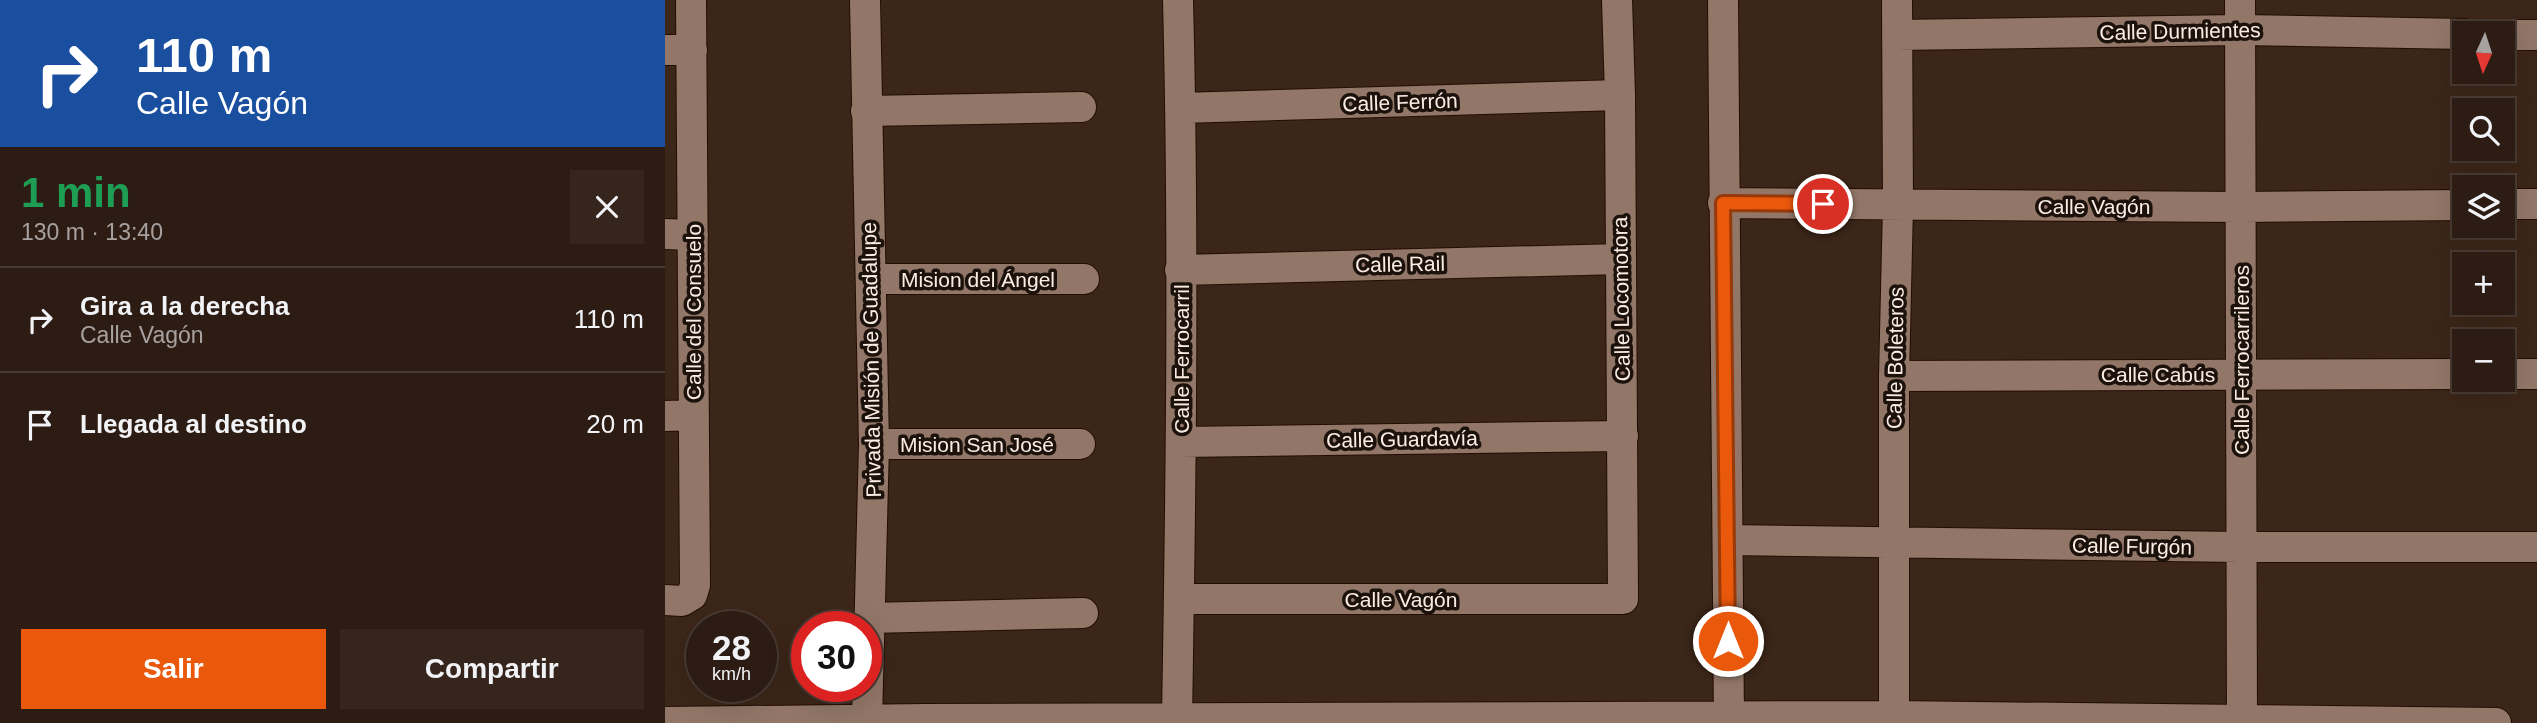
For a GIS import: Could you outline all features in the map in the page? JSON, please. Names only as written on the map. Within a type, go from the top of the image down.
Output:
[{"type":"street","name":"Calle del Consuelo","points":[[665,600],[682,601],[692,595],[695,585],[679,416],[678,50],[691,0]]},
{"type":"street","name":"Privada Misión de Guadalupe","points":[[865,0],[874,444],[869,611]]},
{"type":"street","name":"Calle Ferrocarril","points":[[1177,718],[1181,442],[1181,108],[1178,0]]},
{"type":"street","name":"Calle Locomotora","points":[[1617,0],[1623,598]]},
{"type":"street","points":[[1723,0],[1729,719]]},
{"type":"street","name":"Calle Boleteros","points":[[1896,719],[1894,376],[1898,205],[1897,0]]},
{"type":"street","name":"Calle Ferrocarrileros","points":[[2240,0],[2242,719]]},
{"type":"street","name":"Calle Durmientes","points":[[1897,35],[2240,30],[2452,34]]},
{"type":"street","points":[[2515,35],[2537,35]]},
{"type":"street","name":"Calle Ferrón","points":[[1181,108],[1620,95]]},
{"type":"street","points":[[866,111],[1081,107]]},
{"type":"street","name":"Calle Vagón","points":[[1723,203],[2241,207],[2452,205]]},
{"type":"street","points":[[2515,204],[2537,204]]},
{"type":"street","name":"Calle Rail","points":[[1180,270],[1621,259]]},
{"type":"street","name":"Mision del Ángel","points":[[871,279],[1084,279]]},
{"type":"street","name":"Calle Cabús","points":[[1894,376],[2452,374]]},
{"type":"street","points":[[2515,374],[2537,374]]},
{"type":"street","name":"Calle Guardavía","points":[[1181,442],[1623,436]]},
{"type":"street","name":"Mision San José","points":[[874,444],[1080,444]]},
{"type":"street","name":"Calle Furgón","points":[[1728,540],[2241,547],[2537,547]]},
{"type":"street","name":"Calle Vagón","points":[[1178,599],[1623,598]]},
{"type":"street","points":[[882,618],[1083,613]]},
{"type":"street","name":"Privada Misión de Guadalupe","points":[[867,702],[867,720]]},
{"type":"street","points":[[665,722],[1177,718],[1427,721],[2242,719],[2496,723]]},
{"type":"route","points":[[1728,641],[1723,203],[1823,204]]}]
